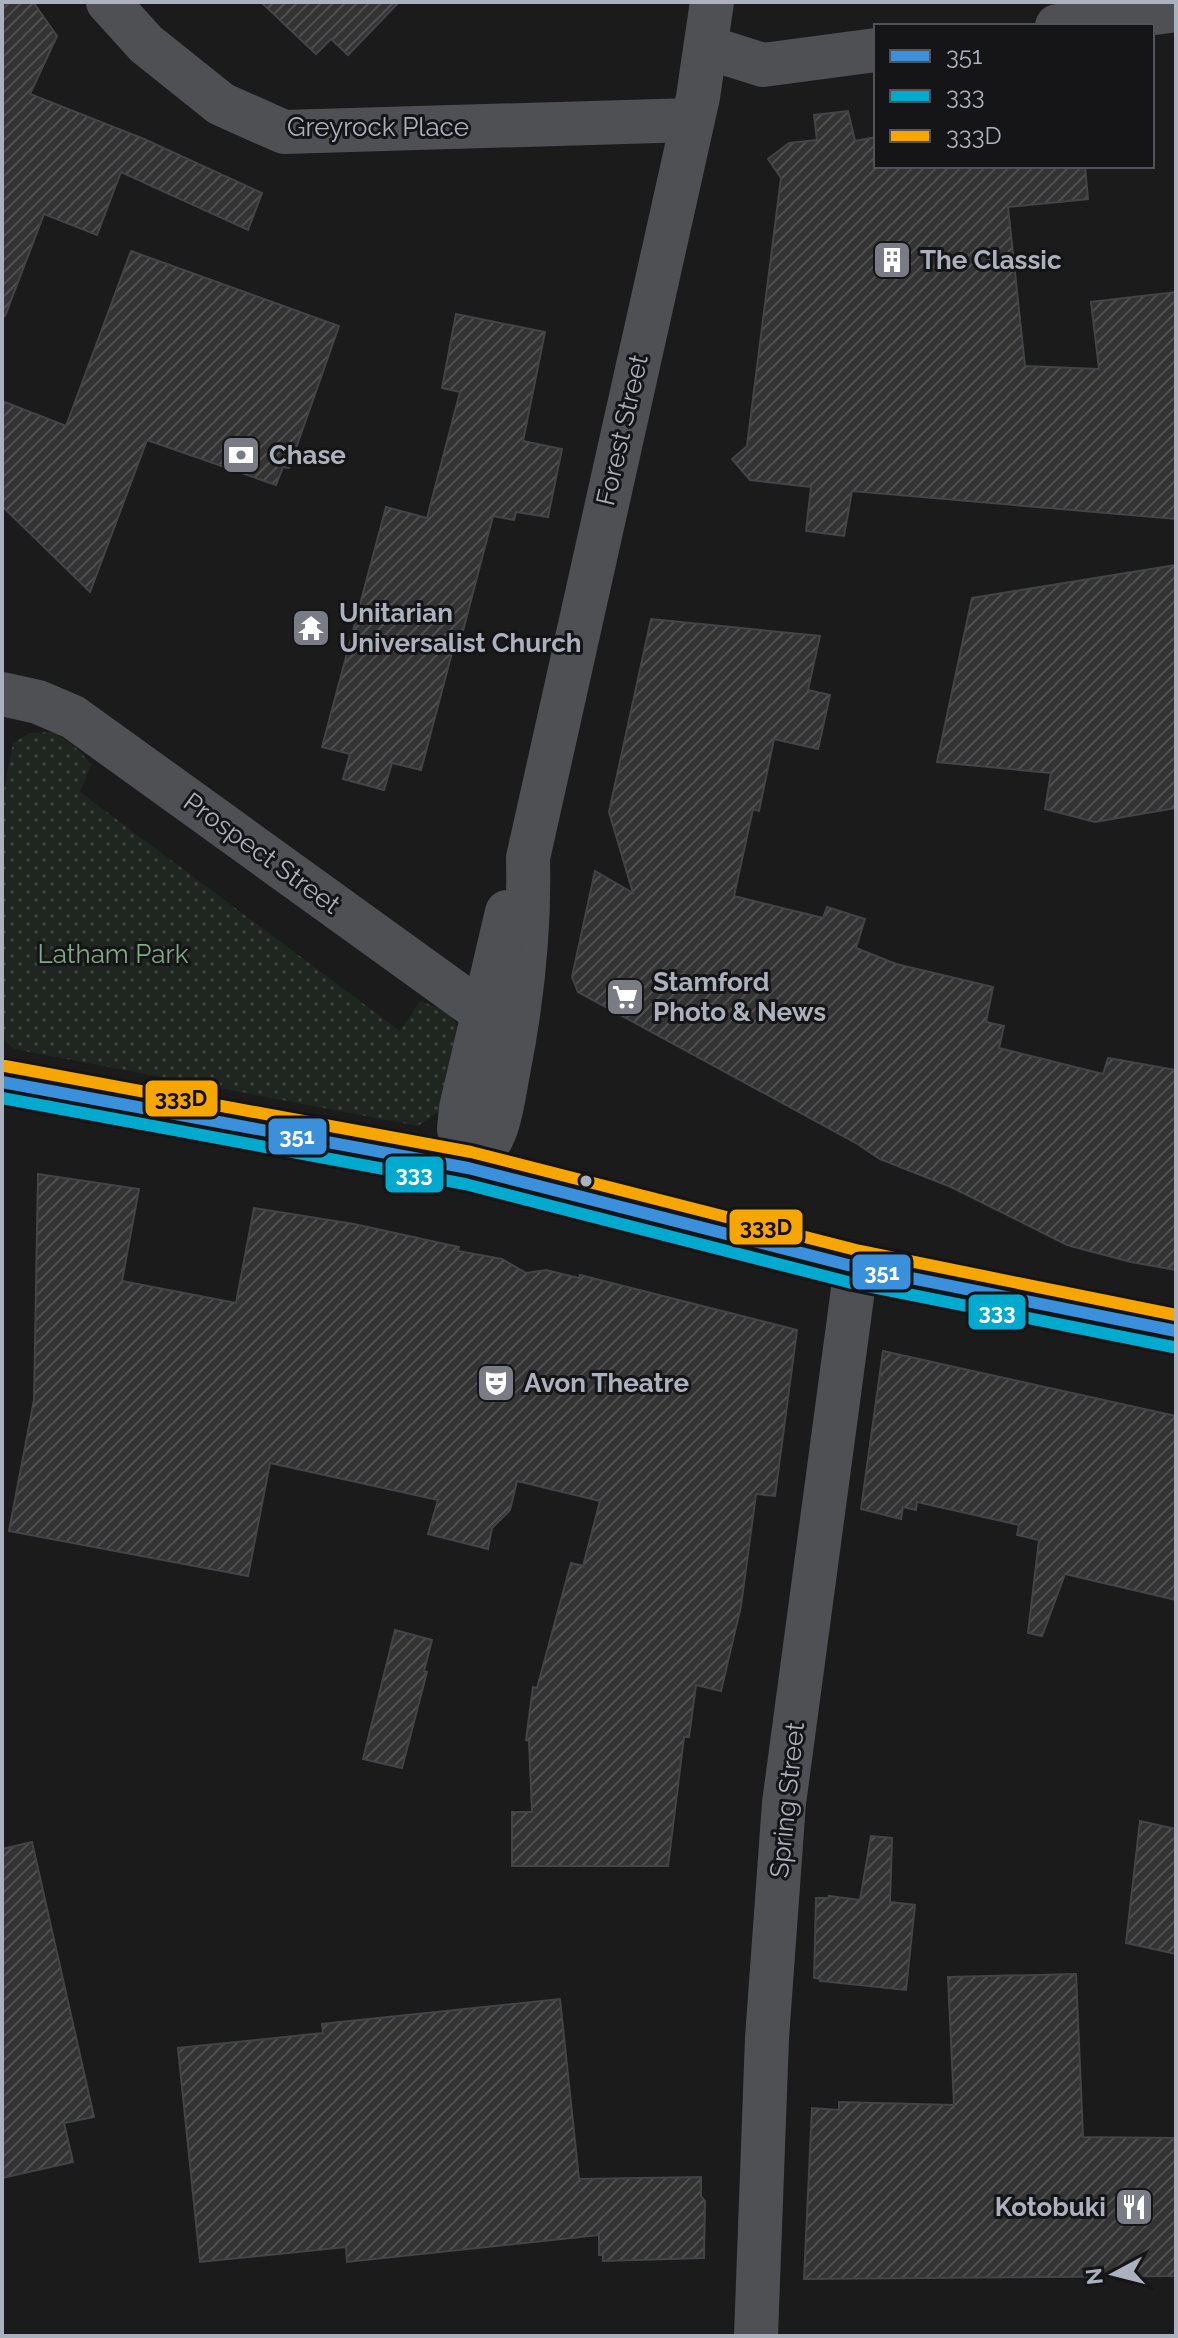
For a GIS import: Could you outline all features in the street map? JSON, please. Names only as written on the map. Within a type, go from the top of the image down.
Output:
[{"type":"main road","points":[[2,1082],[468,1168],[856,1267],[1176,1331]]},
{"type":"street","name":"Greyrock Place","points":[[108,2],[146,44],[221,104],[284,132],[692,120]]},
{"type":"street","name":"Forest Street","points":[[468,1168],[459,1129],[461,1108],[500,1016],[511,891],[528,858],[692,120],[712,2]]},
{"type":"street","points":[[1072,24],[1176,10]]},
{"type":"street","points":[[706,47],[763,65],[874,50]]},
{"type":"street","name":"Prospect Street","points":[[2,694],[38,702],[73,717],[500,1016]]},
{"type":"street","name":"Spring Street","points":[[756,2336],[767,2038],[784,1803],[856,1267]]},
{"type":"green space","name":"Latham Park","points":[[54,732],[80,751],[91,765],[80,792],[400,1031],[420,1001],[451,1013],[462,1037],[445,1107],[418,1126],[14,1049],[2,1038],[2,801],[13,743],[30,733]]},
{"type":"building","points":[[2,2],[33,2],[57,36],[30,94],[144,139],[262,193],[248,230],[121,172],[97,235],[44,214],[5,316],[2,316]]},
{"type":"building","points":[[261,2],[399,2],[348,55],[331,39],[316,54]]},
{"type":"building","name":"The Classic","points":[[848,111],[855,141],[874,137],[874,168],[1085,168],[1088,199],[1008,207],[1025,366],[1099,369],[1091,302],[1176,292],[1176,519],[852,491],[844,536],[806,531],[811,487],[750,480],[732,459],[747,446],[781,178],[768,159],[789,143],[817,140],[814,115]]},
{"type":"building","points":[[131,251],[339,326],[289,468],[283,467],[276,485],[147,440],[90,592],[2,506],[2,401],[66,426]]},
{"type":"building","points":[[456,314],[545,332],[523,441],[562,449],[548,517],[516,512],[514,520],[493,516],[458,650],[453,649],[421,770],[392,763],[384,790],[343,779],[350,754],[322,747],[386,507],[427,518],[460,392],[442,388]]},
{"type":"building","points":[[1176,565],[1176,808],[1095,822],[1045,809],[1051,773],[937,762],[972,598]]},
{"type":"building","points":[[651,619],[820,636],[808,690],[830,695],[818,749],[774,739],[759,811],[753,809],[734,896],[823,918],[827,907],[865,919],[856,948],[896,964],[993,987],[986,1022],[1004,1026],[999,1048],[1103,1074],[1108,1058],[1176,1070],[1176,1270],[1067,1245],[951,1187],[880,1159],[578,992],[572,977],[595,871],[633,893],[609,812]]},
{"type":"building","points":[[38,1174],[139,1189],[122,1281],[236,1303],[254,1208],[354,1224],[459,1247],[458,1251],[502,1259],[526,1273],[546,1270],[579,1278],[580,1275],[797,1330],[775,1496],[756,1494],[741,1606],[721,1691],[696,1685],[689,1737],[684,1737],[668,1866],[512,1866],[512,1812],[532,1812],[529,1741],[526,1740],[533,1687],[537,1688],[571,1563],[583,1566],[600,1501],[517,1481],[510,1510],[492,1528],[488,1549],[428,1534],[438,1500],[270,1463],[248,1576],[9,1531],[34,1400]]},
{"type":"building","points":[[883,1351],[1176,1416],[1176,1600],[1065,1574],[1042,1636],[1028,1633],[1039,1540],[1017,1535],[1019,1525],[917,1502],[916,1510],[903,1507],[901,1519],[861,1509]]},
{"type":"building","points":[[395,1630],[432,1640],[424,1671],[427,1672],[402,1768],[363,1759]]},
{"type":"building","points":[[1140,1821],[1176,1829],[1176,1954],[1126,1943]]},
{"type":"building","points":[[871,1836],[892,1838],[890,1902],[915,1905],[906,1990],[814,1978],[816,1898],[829,1896],[860,1900]]},
{"type":"building","points":[[32,1842],[94,2117],[64,2123],[73,2162],[2,2178],[2,1849]]},
{"type":"building","points":[[1076,1974],[1083,2137],[1176,2138],[1176,2276],[804,2279],[812,2108],[839,2110],[839,2102],[954,2105],[948,1977]]},
{"type":"building","points":[[560,1999],[579,2179],[701,2177],[701,2196],[705,2201],[704,2258],[603,2261],[603,2255],[599,2255],[599,2235],[347,2262],[346,2247],[200,2262],[178,2048],[323,2033],[322,2024]]},
{"type":"transit line","name":"333D","points":[[5,1066],[471,1152],[860,1251],[1176,1315]]},
{"type":"transit line","name":"351","points":[[2,1082],[468,1168],[856,1267],[1176,1331]]},
{"type":"transit line","name":"333","points":[[2,1098],[465,1184],[852,1283],[1173,1347]]},
{"type":"place","name":"The Classic","points":[[892,260]]},
{"type":"place","name":"Chase","points":[[241,455]]},
{"type":"place","name":"Unitarian Universalist Church","points":[[311,628]]},
{"type":"place","name":"Stamford Photo & News","points":[[625,997]]},
{"type":"place","name":"Avon Theatre","points":[[496,1383]]},
{"type":"place","name":"Kotobuki","points":[[1134,2207]]}]
